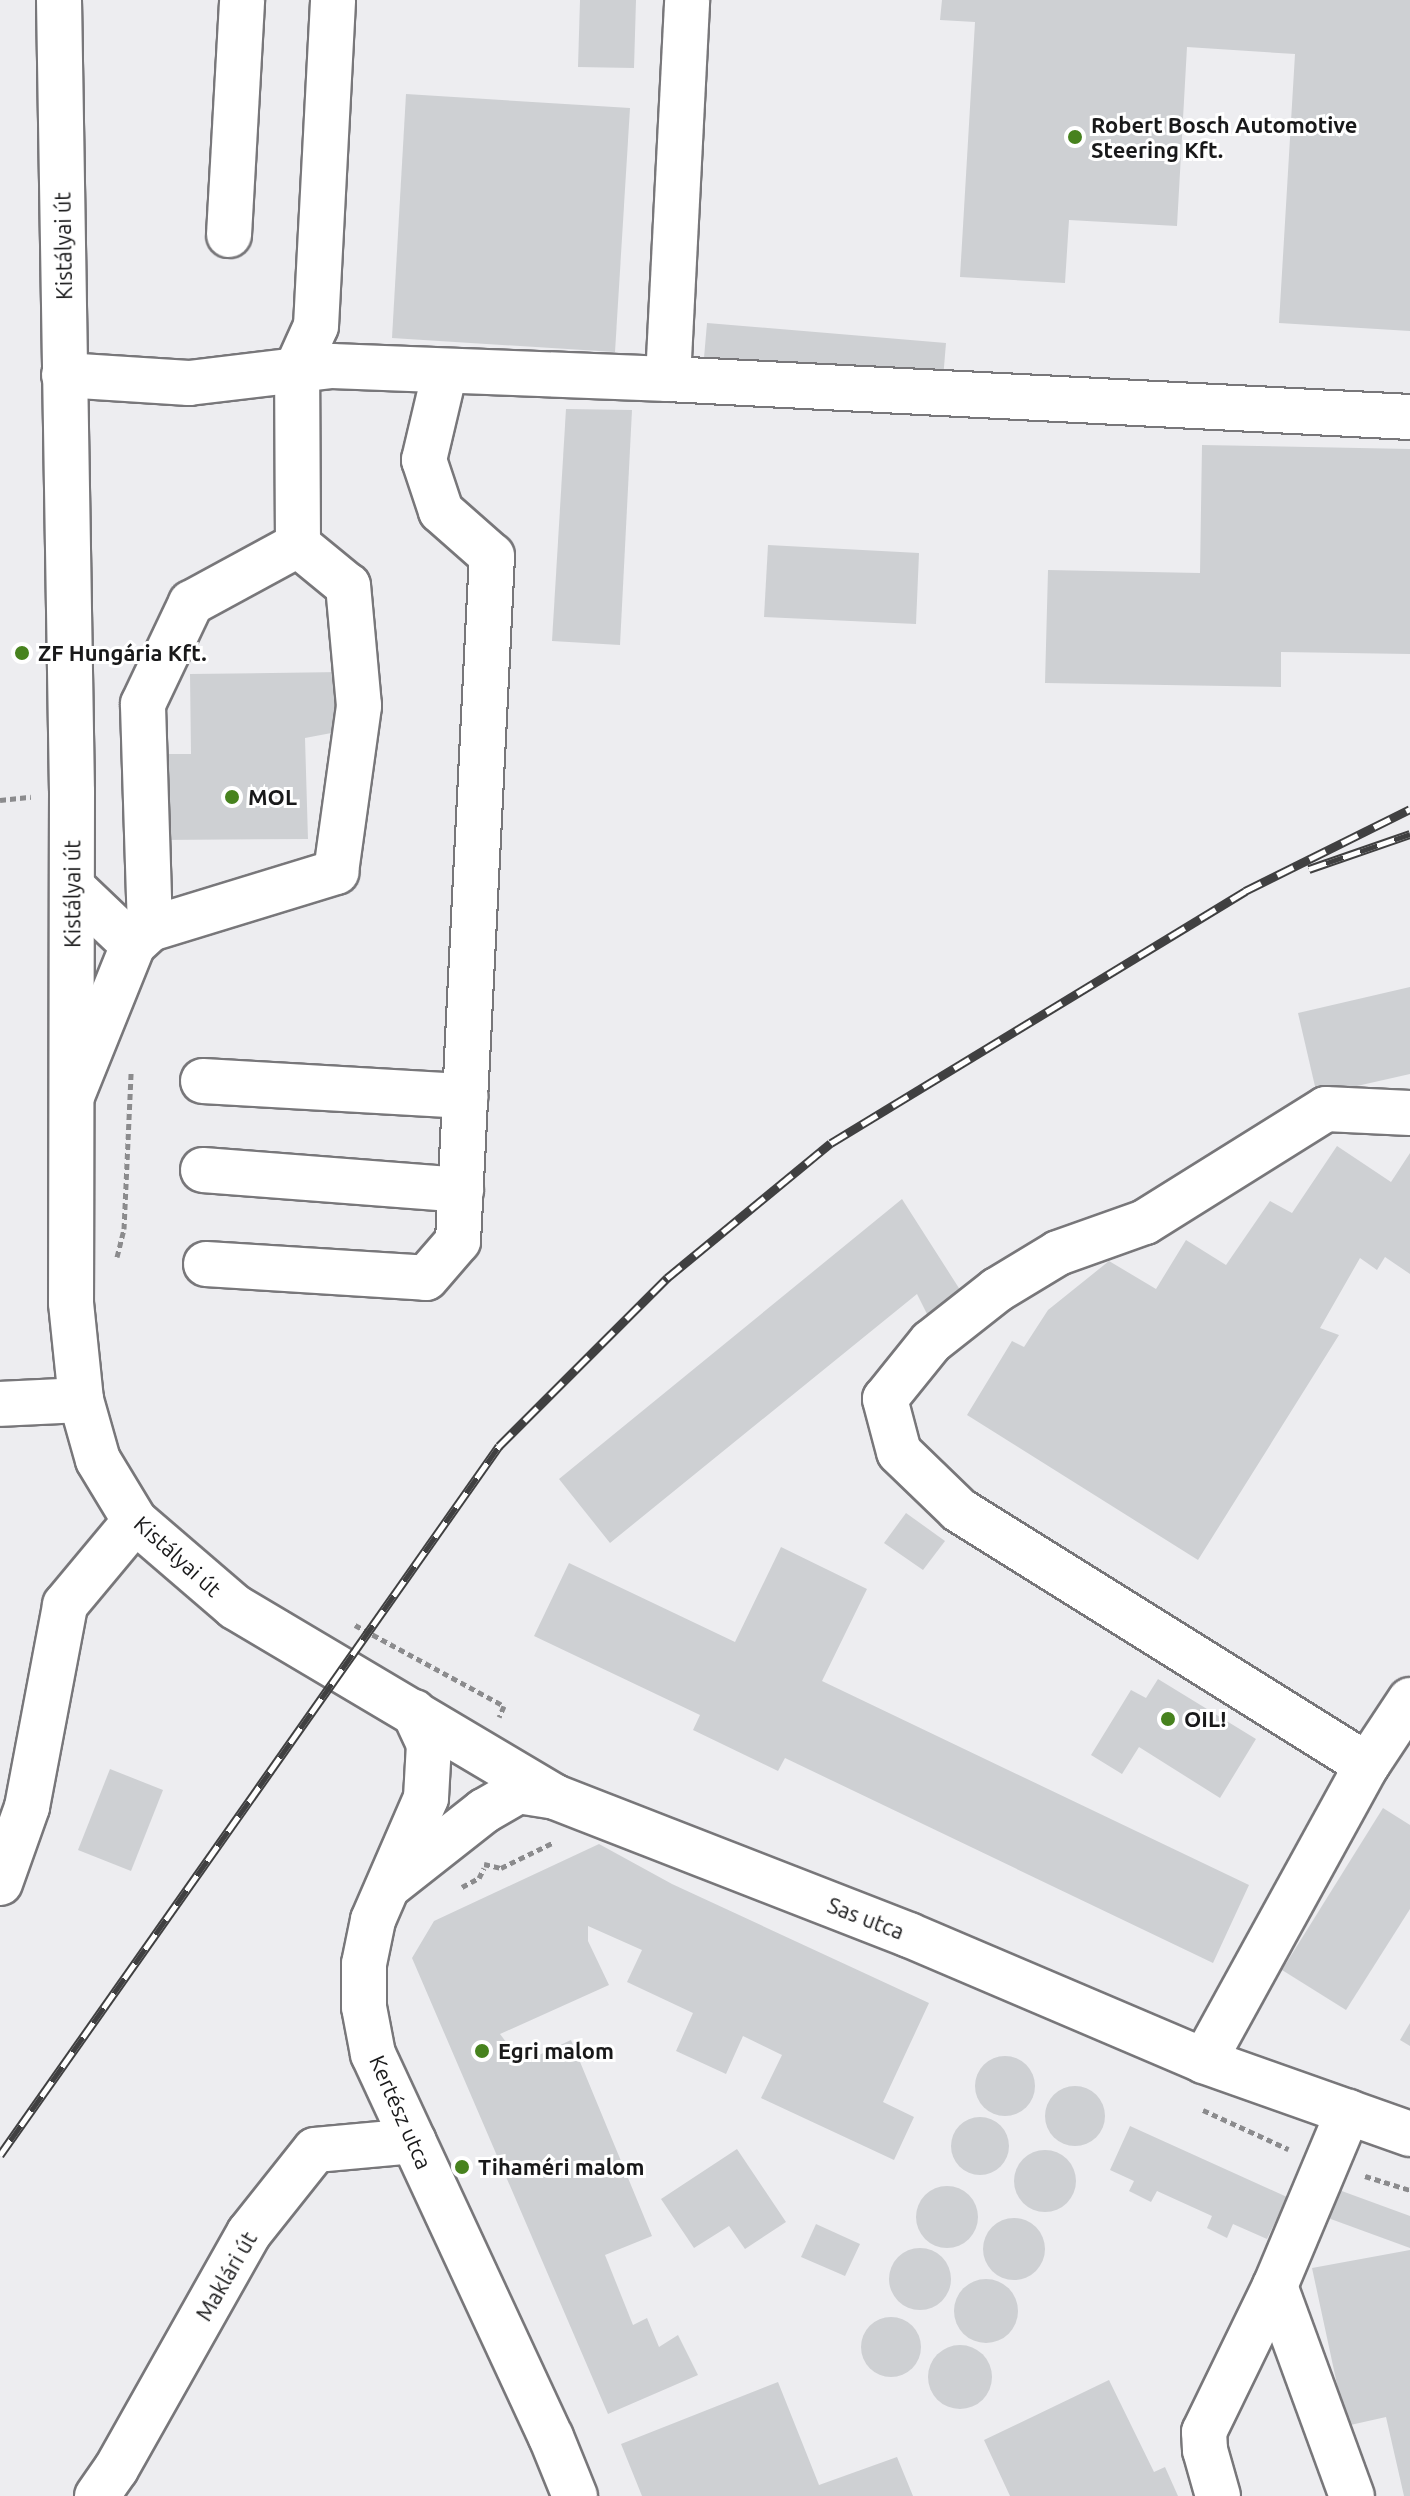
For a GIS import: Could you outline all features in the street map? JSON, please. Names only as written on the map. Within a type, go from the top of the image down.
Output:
[{"type":"main road","name":"Kistályai út","points":[[59,0],[72,887],[71,1303],[81,1400],[98,1460],[135,1521],[235,1607],[340,1668]]},
{"type":"main road","points":[[229,235],[242,0]]},
{"type":"main road","points":[[298,545],[297,368],[316,326],[333,0]]},
{"type":"main road","points":[[668,379],[687,0]]},
{"type":"main road","points":[[64,375],[189,383],[332,366],[668,379],[1410,417]]},
{"type":"main road","points":[[206,1264],[426,1278],[458,1241],[492,556],[441,511],[424,460],[445,371]]},
{"type":"main road","points":[[142,937],[336,872],[359,706],[348,586],[298,545]]},
{"type":"main road","points":[[72,1096],[142,937],[143,704],[191,603],[298,545]]},
{"type":"main road","points":[[72,887],[142,937]]},
{"type":"main road","points":[[203,1081],[466,1096]]},
{"type":"main road","points":[[1367,1765],[959,1510],[899,1452],[885,1399],[931,1342],[997,1290],[1058,1253],[1145,1222],[1326,1109],[1410,1113]]},
{"type":"main road","points":[[203,1170],[461,1190]]},
{"type":"main road","points":[[0,1404],[81,1400]]},
{"type":"main road","points":[[0,1883],[27,1807],[65,1605],[135,1521]]},
{"type":"main road","name":"Sas utca","points":[[340,1668],[555,1797],[909,1935],[1204,2061],[1410,2134]]},
{"type":"main road","points":[[1204,2061],[1367,1765],[1410,1700]]},
{"type":"main road","name":"Kertész utca","points":[[414,1712],[429,1744],[426,1798],[373,1920],[364,1964],[364,2007],[373,2054],[551,2437],[575,2496]]},
{"type":"main road","points":[[426,1798],[446,1769],[482,1754],[497,1786],[484,1811]]},
{"type":"main road","points":[[385,1889],[484,1811],[518,1791],[555,1797]]},
{"type":"main road","points":[[1218,2496],[1205,2450],[1204,2432],[1275,2286],[1348,2112]]},
{"type":"main road","name":"Maklári út","points":[[97,2496],[116,2469],[249,2233],[315,2150],[414,2141]]},
{"type":"main road","points":[[1275,2286],[1352,2496]]},
{"type":"building","points":[[580,0],[636,0],[634,68],[578,67]]},
{"type":"building","name":"Robert Bosch Automotive Steering Kft.","points":[[942,0],[1410,0],[1410,331],[1279,323],[1295,54],[1187,47],[1177,226],[1069,220],[1065,283],[960,277],[975,22],[940,20]]},
{"type":"building","points":[[406,94],[630,108],[615,352],[392,338]]},
{"type":"building","points":[[707,323],[946,343],[943,379],[704,358]]},
{"type":"building","points":[[566,409],[632,410],[620,645],[552,641]]},
{"type":"building","points":[[1202,445],[1410,449],[1410,654],[1281,652],[1281,687],[1045,683],[1048,570],[1200,573]]},
{"type":"building","points":[[768,545],[919,553],[916,624],[764,617]]},
{"type":"building","name":"MOL","points":[[341,672],[342,731],[305,738],[308,839],[158,840],[157,754],[191,754],[190,674]]},
{"type":"building","points":[[1410,987],[1410,1074],[1317,1095],[1298,1013]]},
{"type":"building","points":[[1337,1146],[1391,1182],[1410,1153],[1410,1274],[1385,1257],[1377,1270],[1360,1258],[1320,1328],[1339,1335],[1198,1560],[967,1415],[1012,1341],[1024,1347],[1048,1310],[1109,1261],[1156,1289],[1186,1240],[1226,1265],[1270,1201],[1292,1213]]},
{"type":"building","points":[[902,1199],[964,1296],[929,1318],[917,1294],[610,1543],[559,1479]]},
{"type":"building","points":[[906,1513],[945,1541],[923,1570],[884,1543]]},
{"type":"building","points":[[781,1547],[867,1589],[822,1681],[1249,1885],[1213,1963],[785,1758],[778,1771],[693,1730],[700,1715],[534,1636],[569,1563],[735,1642]]},
{"type":"building","name":"OIL!","points":[[1158,1679],[1256,1739],[1220,1798],[1139,1747],[1122,1774],[1091,1755],[1131,1690],[1146,1698]]},
{"type":"building","points":[[110,1769],[163,1790],[131,1871],[78,1850]]},
{"type":"building","points":[[1383,1808],[1410,1825],[1410,1909],[1346,2010],[1282,1970]]},
{"type":"building","points":[[599,1844],[672,1884],[929,2003],[883,2102],[914,2117],[894,2160],[761,2098],[782,2055],[743,2036],[726,2074],[676,2051],[693,2013],[627,1982],[642,1950],[588,1926],[588,1941],[609,1985],[500,2034],[522,2063],[571,2040],[652,2236],[605,2255],[633,2325],[647,2318],[659,2347],[678,2335],[698,2375],[608,2414],[412,1958],[434,1921]]},
{"type":"building","points":[[1410,2023],[1410,2046],[1400,2040]]},
{"type":"building","points":[[1005,2056],[1017,2058],[1026,2065],[1033,2074],[1033,2098],[1026,2107],[1017,2114],[1005,2116],[993,2114],[984,2107],[977,2098],[975,2086],[977,2074],[984,2065],[993,2058]]},
{"type":"building","points":[[1075,2086],[1096,2095],[1105,2116],[1096,2137],[1075,2146],[1054,2137],[1045,2116],[1054,2095]]},
{"type":"building","points":[[980,2117],[991,2119],[1000,2126],[1007,2135],[1007,2157],[1000,2166],[991,2173],[980,2175],[969,2173],[960,2166],[953,2157],[951,2146],[953,2135],[960,2126],[969,2119]]},
{"type":"building","points":[[1130,2126],[1287,2197],[1267,2239],[1233,2224],[1227,2238],[1207,2228],[1212,2216],[1157,2191],[1151,2202],[1129,2191],[1134,2181],[1110,2170]]},
{"type":"building","points":[[737,2149],[786,2222],[745,2249],[729,2226],[694,2248],[661,2199]]},
{"type":"building","points":[[1045,2150],[1057,2152],[1067,2159],[1074,2169],[1074,2193],[1067,2203],[1057,2210],[1045,2212],[1033,2210],[1023,2203],[1016,2193],[1014,2181],[1016,2169],[1023,2159],[1033,2152]]},
{"type":"building","points":[[941,2186],[953,2186],[969,2195],[976,2205],[976,2229],[969,2239],[953,2248],[941,2248],[921,2234],[916,2223],[916,2211],[930,2191]]},
{"type":"building","points":[[1339,2190],[1410,2216],[1410,2248],[1328,2218]]},
{"type":"building","points":[[1008,2218],[1020,2218],[1036,2227],[1043,2237],[1043,2261],[1036,2271],[1020,2280],[1008,2280],[988,2266],[983,2255],[983,2243],[997,2223]]},
{"type":"building","points":[[816,2224],[860,2244],[845,2276],[801,2257]]},
{"type":"building","points":[[920,2248],[932,2250],[942,2257],[949,2267],[949,2291],[942,2301],[932,2308],[920,2310],[908,2308],[898,2301],[891,2291],[889,2279],[891,2267],[898,2257],[908,2250]]},
{"type":"building","points":[[1410,2250],[1410,2496],[1404,2496],[1386,2417],[1346,2426],[1312,2268]]},
{"type":"building","points":[[986,2279],[998,2281],[1009,2288],[1016,2299],[1016,2323],[1009,2334],[998,2341],[986,2343],[974,2341],[963,2334],[956,2323],[954,2311],[956,2299],[963,2288],[974,2281]]},
{"type":"building","points":[[891,2317],[903,2319],[912,2326],[919,2335],[919,2359],[912,2368],[903,2375],[891,2377],[879,2375],[870,2368],[863,2359],[861,2347],[863,2335],[870,2326],[879,2319]]},
{"type":"building","points":[[960,2345],[978,2351],[986,2359],[992,2377],[986,2395],[978,2403],[960,2409],[942,2403],[934,2395],[928,2377],[934,2359],[942,2351]]},
{"type":"building","points":[[1109,2380],[1154,2472],[1165,2467],[1178,2496],[1010,2496],[984,2440]]},
{"type":"building","points":[[778,2382],[819,2485],[897,2457],[913,2496],[642,2496],[621,2444]]},
{"type":"railway","points":[[0,2155],[499,1446],[667,1278],[831,1143],[1245,891],[1410,809]]},
{"type":"railway","points":[[1309,869],[1410,834]]},
{"type":"place","name":"Robert Bosch Automotive Steering Kft.","points":[[1075,137]]},
{"type":"place","name":"ZF Hungária Kft.","points":[[22,653]]},
{"type":"place","name":"MOL","points":[[232,797]]},
{"type":"place","name":"OIL!","points":[[1168,1719]]},
{"type":"place","name":"Egri malom","points":[[482,2051]]},
{"type":"place","name":"Tihaméri malom","points":[[462,2167]]}]
